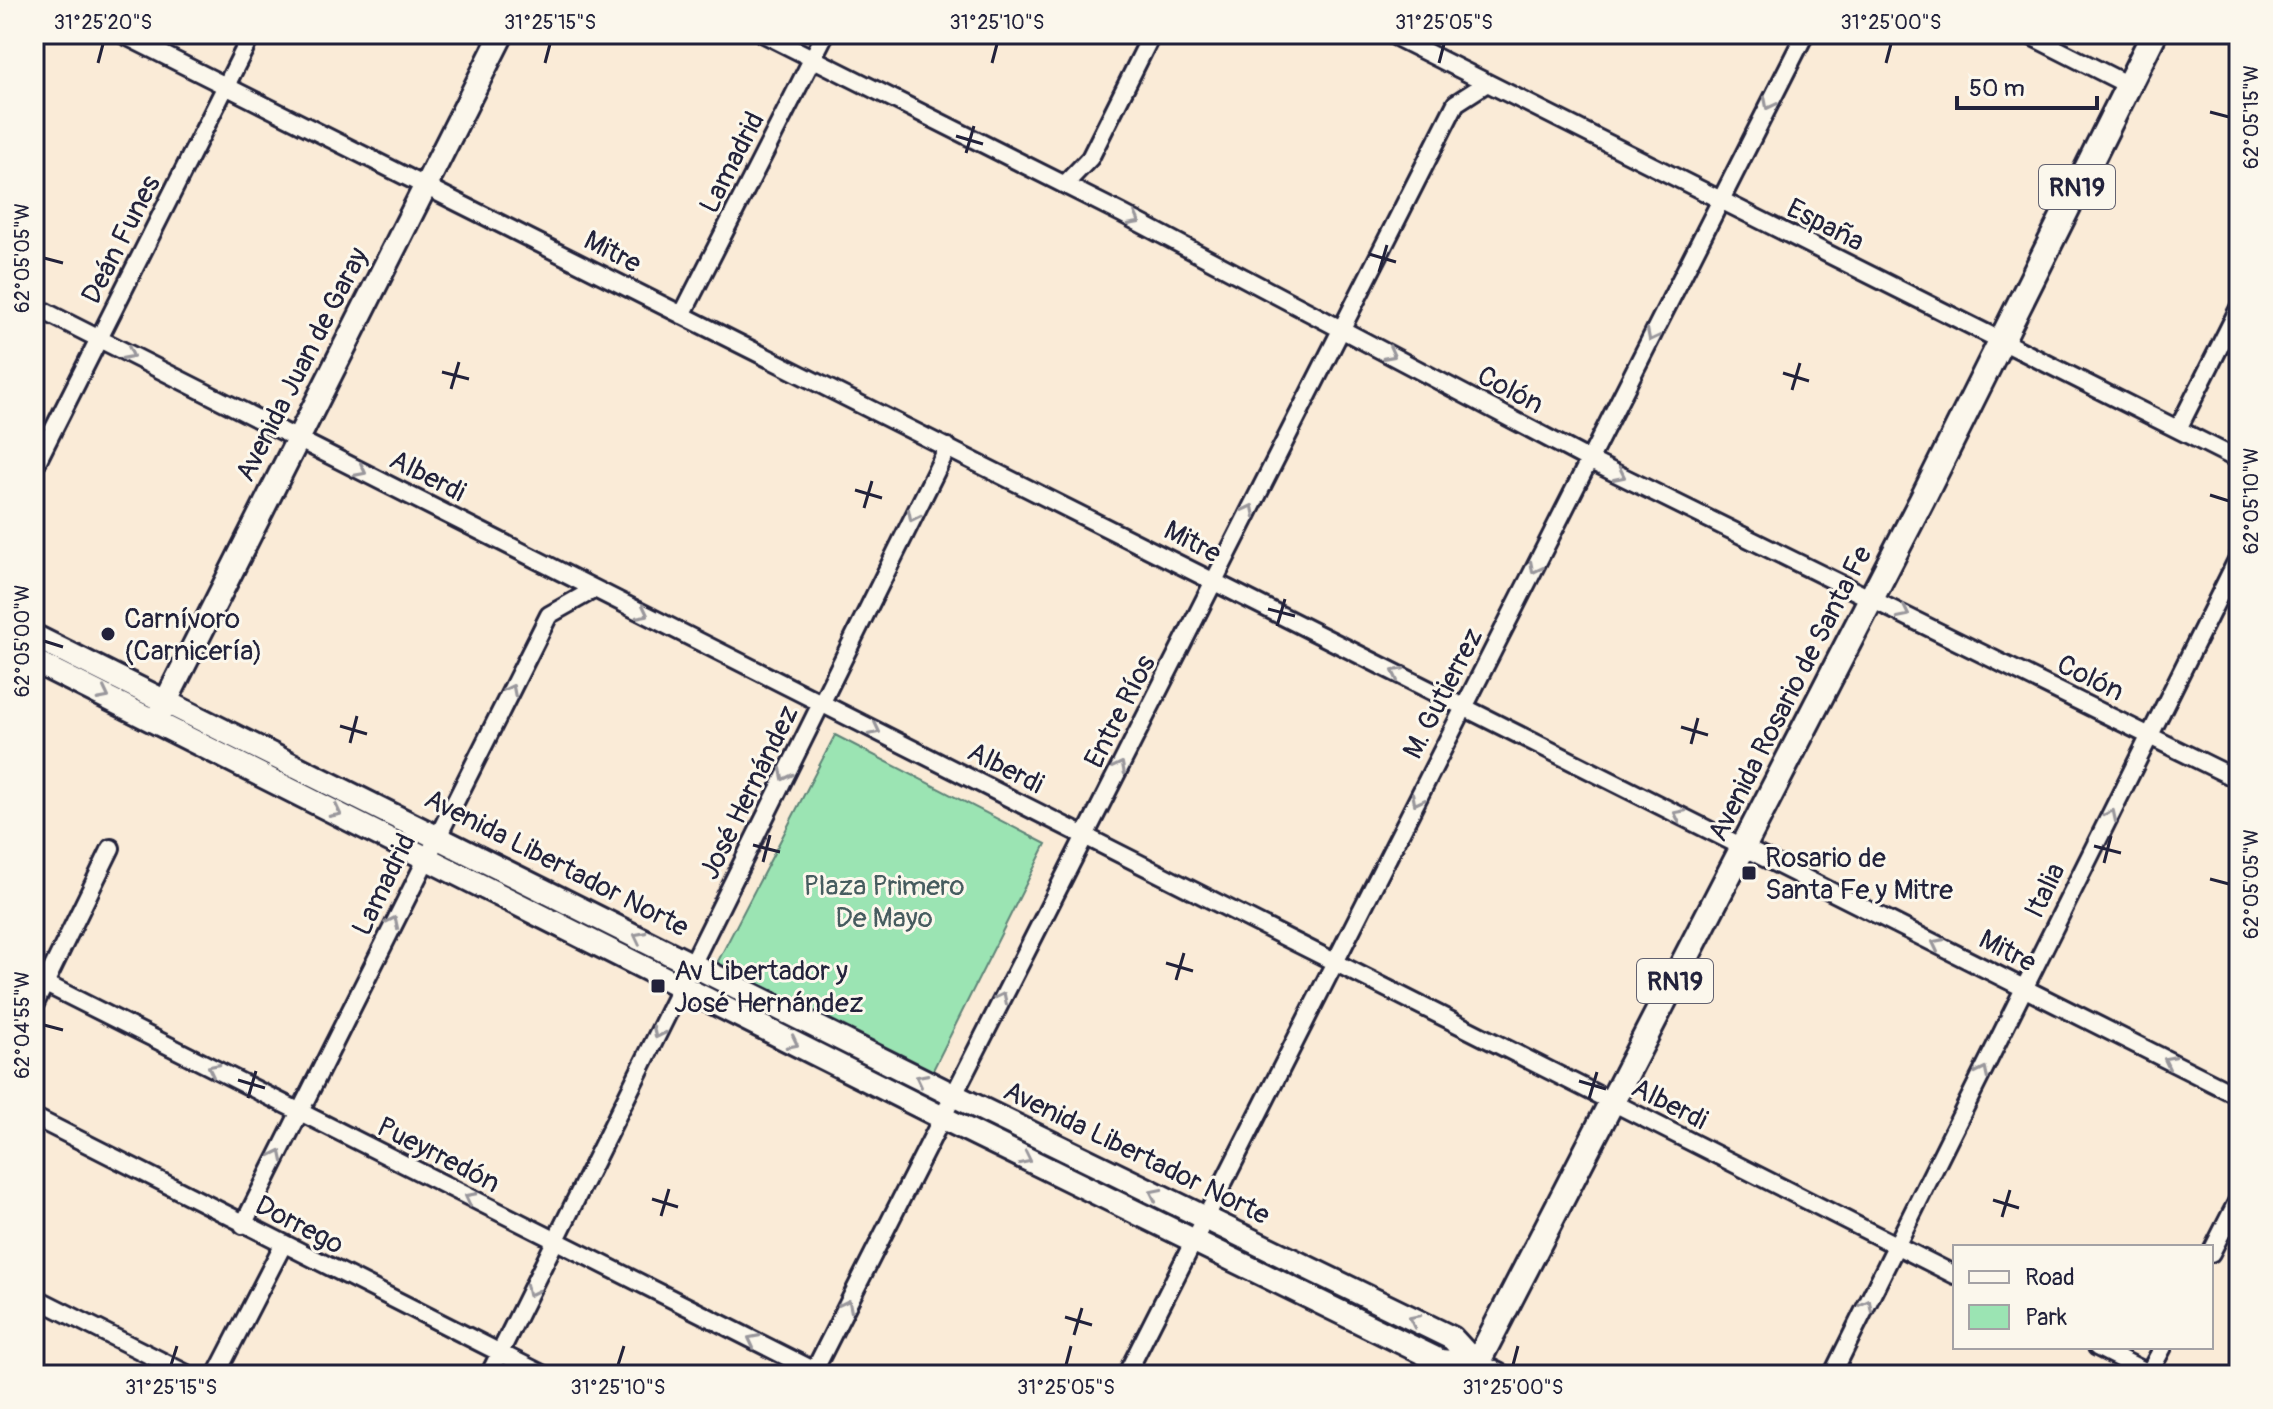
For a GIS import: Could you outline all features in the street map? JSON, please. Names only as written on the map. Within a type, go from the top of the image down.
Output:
[{"type":"main road","name":"Avenida Juan de Garay","points":[[161,712],[296,438],[502,34]]},
{"type":"main road","name":"Avenida Rosario de Santa Fe","points":[[1482,1371],[1612,1102],[1872,597],[2154,34]]},
{"type":"main road","name":"Avenida Libertador Norte","points":[[34,636],[161,712],[426,857],[1193,1242],[1440,1361],[1482,1371]]},
{"type":"main road","name":"Avenida Libertador Norte","points":[[34,661],[161,712],[437,834],[953,1095],[1452,1338],[1482,1371]]},
{"type":"street","name":"Mitre","points":[[122,34],[2239,1096]]},
{"type":"street","name":"Deán Funes","points":[[34,468],[252,34]]},
{"type":"street","name":"Colón","points":[[764,34],[1065,184],[1589,460],[2239,780]]},
{"type":"street","name":"Lamadrid","points":[[682,315],[825,34]]},
{"type":"street","points":[[1065,184],[1090,158],[1152,34]]},
{"type":"street","name":"España","points":[[1390,34],[2239,460]]},
{"type":"street","name":"M. Gutierrez","points":[[1126,1375],[1805,34]]},
{"type":"street","points":[[2027,34],[2128,85]]},
{"type":"street","name":"Entre Ríos","points":[[816,1374],[941,1117],[1456,103],[1487,83]]},
{"type":"street","name":"Alberdi","points":[[34,306],[1953,1274]]},
{"type":"street","points":[[2178,429],[2239,308]]},
{"type":"street","name":"José Hernández","points":[[489,1375],[948,447]]},
{"type":"street","name":"Italia","points":[[1832,1375],[2239,556]]},
{"type":"street","name":"Lamadrid","points":[[243,1225],[549,615],[595,589]]},
{"type":"street","points":[[34,1006],[40,981],[111,848]]},
{"type":"street","name":"Pueyrredón","points":[[40,981],[816,1374]]},
{"type":"street","name":"Dorrego","points":[[34,1117],[544,1375]]},
{"type":"street","points":[[2213,1249],[2239,1198]]},
{"type":"street","points":[[216,1375],[283,1245]]},
{"type":"street","points":[[34,1297],[189,1375]]},
{"type":"street","points":[[2101,1349],[2150,1375],[2162,1349]]},
{"type":"green space","name":"Plaza Primero De Mayo","points":[[835,735],[1046,844],[932,1072],[716,965]]},
{"type":"place","name":"Carnívoro (Carnicería)","points":[[108,634]]},
{"type":"place","name":"Rosario de Santa Fe y Mitre","points":[[1749,873]]},
{"type":"place","name":"Av Libertador y José Hernández","points":[[658,986]]}]
